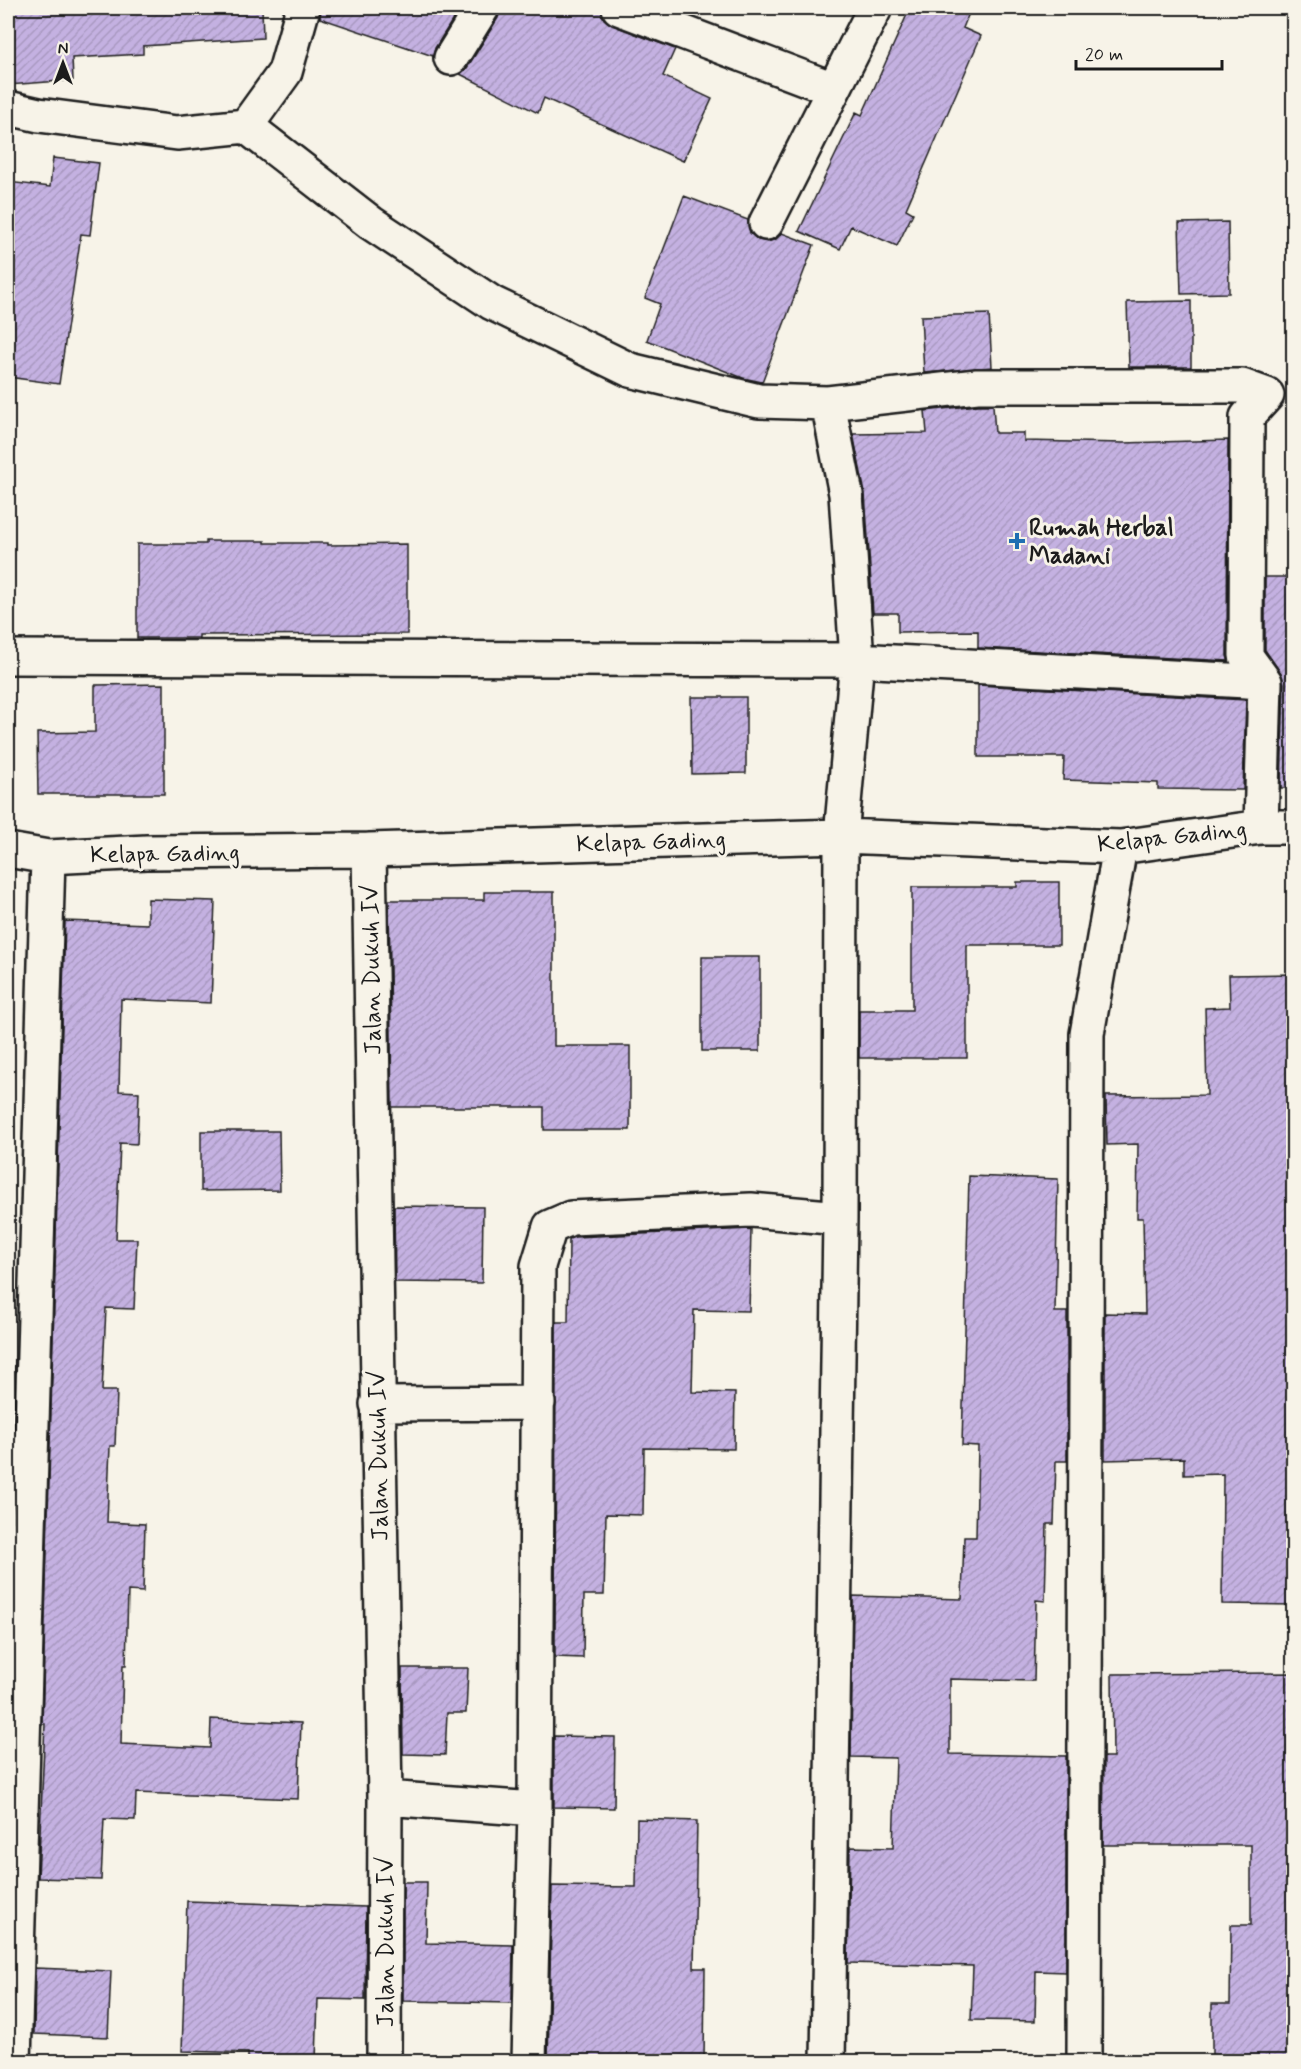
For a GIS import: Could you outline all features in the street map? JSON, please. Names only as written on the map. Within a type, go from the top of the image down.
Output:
[{"type":"street","points":[[246,126],[285,72],[303,8]]},
{"type":"street","points":[[451,58],[482,8]]},
{"type":"street","points":[[619,8],[833,89]]},
{"type":"street","points":[[766,223],[875,8]]},
{"type":"street","points":[[8,108],[39,115],[177,133],[246,126],[371,223],[492,303],[630,370],[759,401],[828,403],[977,386],[1242,386],[1267,395],[1247,417],[1246,656],[1265,682],[1261,827]]},
{"type":"street","points":[[828,403],[846,494],[857,660],[842,836],[840,1218],[828,2061]]},
{"type":"street","points":[[8,657],[857,660],[1265,682]]},
{"type":"street","name":"Kelapa Gading","points":[[8,850],[48,856],[147,852],[369,850],[842,836],[1120,847],[1261,827],[1293,827]]},
{"type":"street","points":[[1084,2061],[1088,1034],[1120,847]]},
{"type":"street","name":"Jalan Dukuh IV","points":[[369,850],[385,1798],[384,2061]]},
{"type":"street","points":[[14,2061],[48,856]]},
{"type":"street","points":[[529,2061],[536,1809],[538,1266],[550,1227],[571,1218],[751,1210],[840,1218]]},
{"type":"street","points":[[377,1404],[538,1403]]},
{"type":"street","points":[[385,1798],[536,1809]]},
{"type":"building","points":[[8,8],[262,8],[263,38],[143,46],[143,54],[72,58],[73,80],[8,85]]},
{"type":"building","points":[[321,8],[460,8],[435,48],[433,56],[320,18]]},
{"type":"building","points":[[501,8],[601,8],[604,19],[612,25],[675,49],[663,76],[712,99],[683,161],[544,98],[538,113],[460,74],[467,68],[498,18]]},
{"type":"building","points":[[910,8],[971,8],[963,28],[981,36],[906,209],[913,213],[897,246],[851,226],[840,249],[799,231],[856,112],[862,115]]},
{"type":"building","points":[[53,158],[99,163],[90,235],[81,234],[59,384],[8,377],[8,182],[50,187]]},
{"type":"building","points":[[684,196],[748,220],[750,233],[758,240],[768,242],[776,239],[782,233],[814,245],[762,382],[743,378],[647,340],[660,304],[645,298]]},
{"type":"building","points":[[1228,222],[1229,293],[1181,294],[1179,223]]},
{"type":"building","points":[[1191,301],[1191,367],[1129,367],[1127,302]]},
{"type":"building","points":[[989,314],[992,367],[924,373],[921,316]]},
{"type":"building","points":[[993,405],[995,433],[1024,433],[1024,441],[1124,443],[1228,440],[1227,656],[1229,661],[978,648],[978,631],[898,632],[898,613],[873,613],[865,493],[853,434],[927,433],[925,411]]},
{"type":"building","points":[[206,541],[328,543],[328,545],[407,544],[407,634],[199,635],[199,638],[137,638],[137,544],[206,544]]},
{"type":"building","points":[[1265,577],[1293,577],[1293,788],[1281,788],[1284,683],[1281,673],[1265,650]]},
{"type":"building","points":[[164,684],[164,794],[38,794],[37,733],[95,732],[95,685]]},
{"type":"building","points":[[978,685],[1246,700],[1243,790],[1158,789],[1158,783],[1063,780],[1064,757],[978,757]]},
{"type":"building","points":[[691,697],[746,697],[746,773],[692,774]]},
{"type":"building","points":[[1017,882],[1059,882],[1059,945],[967,945],[967,1058],[859,1058],[859,1010],[912,1010],[912,887],[1017,887]]},
{"type":"building","points":[[484,892],[554,892],[554,1046],[630,1046],[630,1130],[544,1130],[544,1107],[392,1107],[389,900],[484,900]]},
{"type":"building","points":[[148,899],[215,901],[211,1003],[121,999],[119,1091],[139,1092],[137,1144],[120,1143],[116,1239],[137,1239],[134,1309],[106,1308],[102,1391],[117,1391],[115,1446],[110,1446],[107,1522],[145,1524],[143,1592],[128,1591],[121,1744],[210,1748],[211,1719],[301,1723],[298,1799],[136,1793],[135,1820],[104,1819],[101,1880],[38,1878],[45,1724],[42,1724],[65,921],[148,924]]},
{"type":"building","points":[[702,957],[760,957],[760,1051],[702,1051]]},
{"type":"building","points":[[1293,974],[1293,1605],[1222,1604],[1223,1474],[1184,1475],[1184,1458],[1105,1460],[1105,1313],[1145,1314],[1143,1218],[1137,1218],[1138,1144],[1107,1145],[1106,1096],[1207,1095],[1205,1008],[1230,1007],[1229,975]]},
{"type":"building","points":[[201,1131],[279,1131],[280,1190],[201,1191]]},
{"type":"building","points":[[969,1176],[1058,1179],[1055,1312],[1067,1312],[1067,1461],[1056,1461],[1054,1524],[1047,1524],[1045,1601],[1036,1600],[1034,1681],[950,1679],[950,1754],[1066,1756],[1066,1972],[1036,1971],[1035,2021],[971,2020],[973,1966],[848,1963],[850,1847],[893,1848],[896,1758],[851,1757],[853,1596],[962,1599],[964,1537],[976,1537],[978,1446],[962,1445]]},
{"type":"building","points":[[394,1206],[483,1207],[482,1283],[395,1282]]},
{"type":"building","points":[[751,1229],[749,1311],[694,1310],[692,1392],[735,1393],[734,1449],[644,1448],[643,1515],[606,1514],[604,1595],[584,1595],[583,1658],[555,1657],[556,1322],[568,1322],[569,1239]]},
{"type":"building","points":[[402,1668],[468,1668],[466,1713],[447,1713],[445,1755],[403,1754]]},
{"type":"building","points":[[1293,1673],[1293,2059],[1212,2060],[1212,2004],[1230,2004],[1231,1925],[1251,1925],[1251,1845],[1103,1845],[1104,1757],[1113,1757],[1112,1674]]},
{"type":"building","points":[[554,1736],[615,1737],[614,1808],[554,1807]]},
{"type":"building","points":[[637,1819],[697,1821],[694,1968],[705,1968],[704,2061],[548,2061],[552,1886],[636,1887]]},
{"type":"building","points":[[403,1882],[427,1882],[426,1943],[513,1945],[512,2003],[403,2001]]},
{"type":"building","points":[[187,1901],[366,1907],[365,2000],[318,1999],[316,2061],[248,2061],[248,2053],[182,2051]]},
{"type":"building","points":[[35,1968],[111,1971],[108,2037],[34,2034]]},
{"type":"place","name":"Rumah Herbal Madani","points":[[1017,541]]}]
